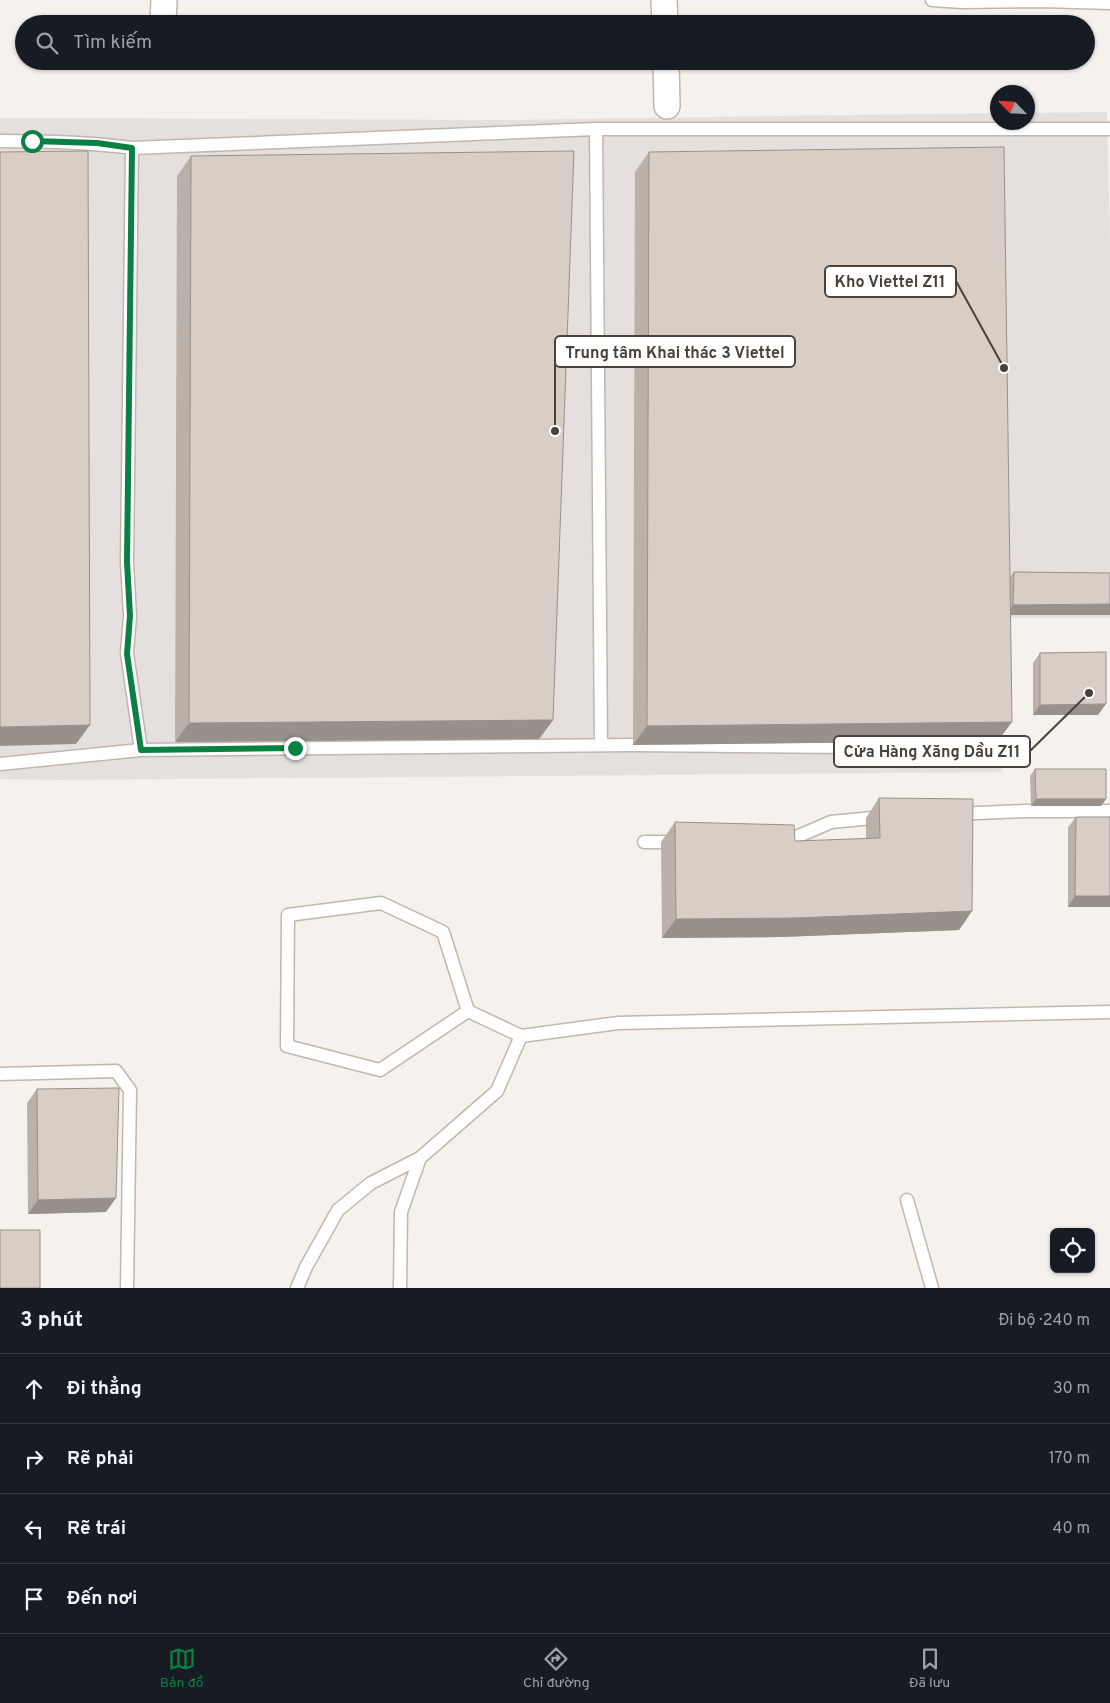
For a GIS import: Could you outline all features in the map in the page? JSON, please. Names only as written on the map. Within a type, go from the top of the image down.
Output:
[{"type":"street","points":[[163,15],[164,0]]},
{"type":"street","points":[[664,0],[665,15]]},
{"type":"street","points":[[666,70],[667,106]]},
{"type":"lane","points":[[932,0],[1110,3]]},
{"type":"lane","points":[[0,141],[97,143],[132,148],[596,129],[1110,129]]},
{"type":"lane","points":[[596,129],[602,745]]},
{"type":"lane","points":[[132,148],[127,562],[130,616],[127,654],[141,750]]},
{"type":"lane","points":[[0,764],[141,750],[602,745],[964,748]]},
{"type":"lane","points":[[945,814],[1024,811],[1110,811]]},
{"type":"lane","points":[[770,840],[794,838],[831,822],[896,816]]},
{"type":"lane","points":[[644,842],[691,841]]},
{"type":"lane","points":[[468,1011],[380,1070],[287,1046],[288,915],[381,903],[444,932],[468,1011],[521,1036],[618,1023],[1110,1012]]},
{"type":"lane","points":[[297,1288],[306,1267],[338,1210],[371,1183],[420,1158],[496,1091],[521,1036]]},
{"type":"lane","points":[[0,1074],[116,1070],[130,1090],[127,1288]]},
{"type":"lane","points":[[400,1288],[401,1212],[420,1158]]},
{"type":"lane","points":[[907,1200],[932,1288]]},
{"type":"shaded area","points":[[1107,112],[1110,244],[1110,618],[999,618],[1002,772],[0,779],[0,118],[509,120],[990,113],[990,130],[1035,130],[1035,113]]},
{"type":"building","points":[[1004,147],[1012,722],[647,726],[649,152]]},
{"type":"building","points":[[88,151],[90,725],[0,727],[0,152]]},
{"type":"building","points":[[574,151],[553,720],[189,723],[191,156]]},
{"type":"building","points":[[1014,572],[1110,573],[1110,604],[1013,605]]},
{"type":"building","points":[[1106,652],[1106,704],[1040,705],[1040,653]]},
{"type":"building","points":[[1035,769],[1106,769],[1106,799],[1036,799]]},
{"type":"building","points":[[879,798],[973,799],[972,911],[795,918],[676,919],[675,822],[794,825],[795,841],[880,838]]},
{"type":"building","points":[[1076,817],[1110,817],[1110,896],[1075,896]]},
{"type":"building","points":[[119,1088],[116,1198],[38,1200],[37,1089]]},
{"type":"building","points":[[0,1230],[40,1230],[40,1288],[0,1288]]},
{"type":"place","name":"Kho Viettel Z11","points":[[1004,368]]},
{"type":"place","name":"Trung tâm Khai thác 3 Viettel","points":[[555,431]]},
{"type":"place","name":"Cửa Hàng Xăng Dầu Z11","points":[[1089,693]]},
{"type":"route","points":[[32,141],[97,143],[132,148],[127,562],[130,616],[127,654],[141,750],[295,748]]}]
